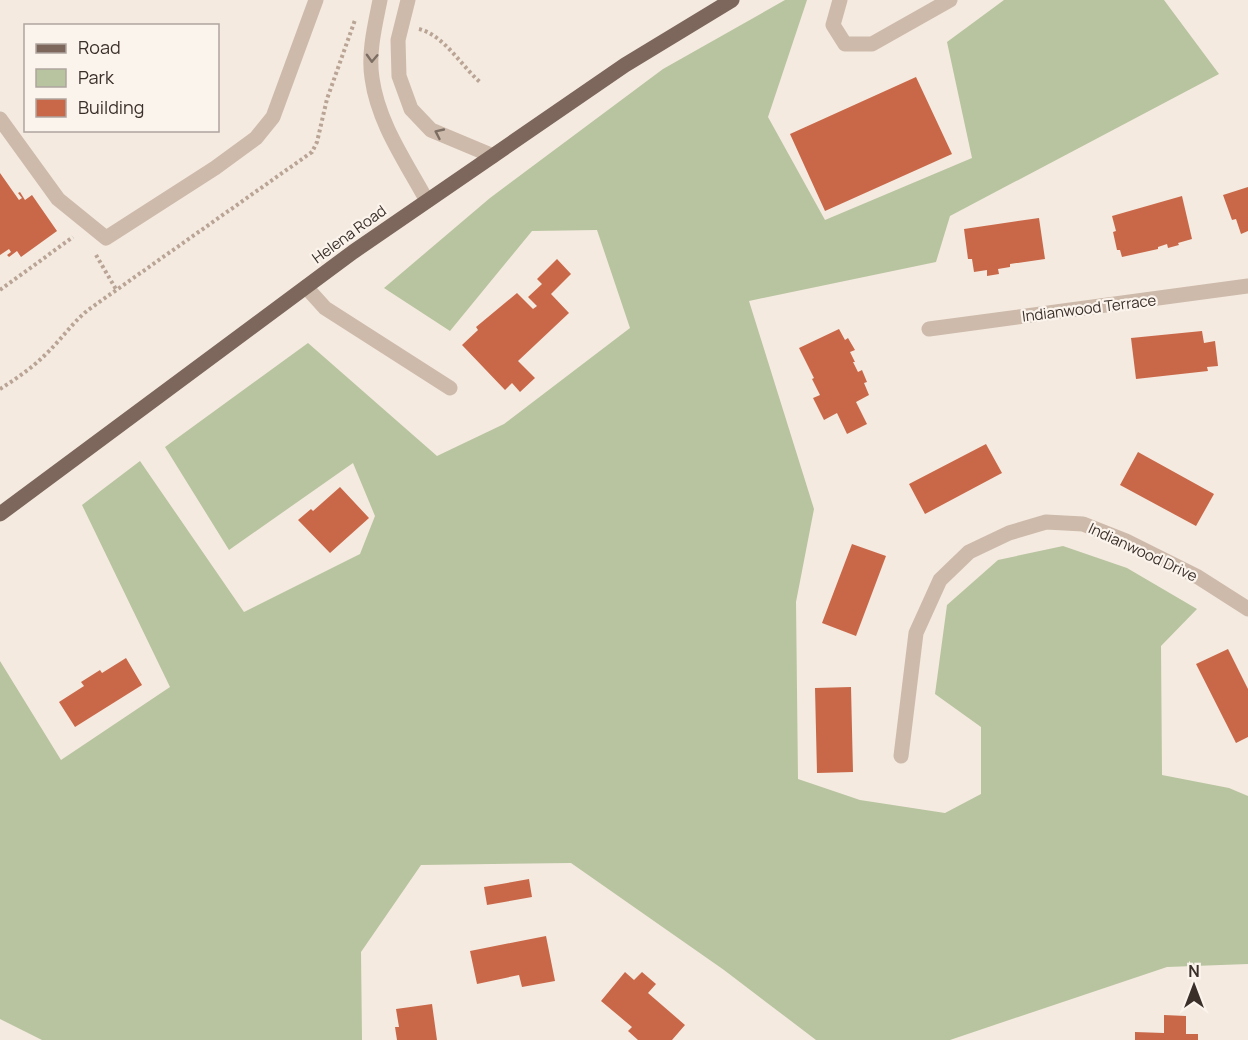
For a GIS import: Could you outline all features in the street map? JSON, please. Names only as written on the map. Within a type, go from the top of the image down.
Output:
[{"type":"main road","name":"Helena Road","points":[[0,514],[306,287],[427,201],[625,64],[732,0]]},
{"type":"street","points":[[0,119],[58,199],[106,238],[215,168],[256,138],[273,117],[316,0]]},
{"type":"street","points":[[381,0],[373,36],[371,77],[381,115],[427,201]]},
{"type":"street","points":[[408,0],[398,40],[399,76],[411,109],[431,130],[493,156]]},
{"type":"street","points":[[840,0],[833,25],[845,44],[872,44],[950,0]]},
{"type":"street","name":"Indianwood Terrace","points":[[929,329],[1248,286]]},
{"type":"street","points":[[306,287],[325,308],[450,388]]},
{"type":"street","name":"Indianwood Drive","points":[[901,756],[916,633],[940,580],[969,552],[1008,532],[1046,522],[1083,524],[1126,541],[1198,577],[1248,609]]},
{"type":"path","points":[[0,390],[47,354],[74,321],[88,310],[312,153],[352,25],[356,17],[376,18]]},
{"type":"path","points":[[402,24],[426,31],[457,56],[480,83]]},
{"type":"path","points":[[0,290],[76,235]]},
{"type":"green space","points":[[785,0],[807,0],[768,117],[825,220],[972,158],[947,42],[1004,0],[1164,0],[1219,74],[950,216],[936,262],[749,301],[814,509],[796,602],[798,779],[860,800],[945,813],[981,794],[981,727],[935,694],[947,605],[998,560],[1063,546],[1127,568],[1197,609],[1161,646],[1162,775],[1229,788],[1248,796],[1248,964],[1167,967],[950,1040],[816,1040],[724,970],[571,863],[421,865],[361,952],[362,1040],[42,1040],[0,1019],[0,661],[61,760],[170,687],[82,505],[140,461],[244,612],[360,554],[375,516],[353,463],[229,550],[165,447],[308,343],[437,456],[504,424],[630,328],[597,230],[532,231],[450,331],[384,288],[490,198],[663,69]]},
{"type":"building","points":[[916,77],[952,154],[825,211],[790,134]]},
{"type":"building","points":[[0,173],[19,200],[22,198],[18,193],[20,192],[25,200],[32,195],[57,231],[21,257],[17,251],[9,257],[7,255],[11,252],[9,249],[0,255]]},
{"type":"building","points":[[1248,187],[1248,231],[1241,234],[1236,219],[1232,220],[1223,195]]},
{"type":"building","points":[[1182,196],[1192,239],[1168,248],[1167,244],[1158,249],[1122,257],[1120,250],[1117,250],[1112,216]]},
{"type":"building","points":[[1039,218],[1045,259],[1010,264],[1010,267],[998,269],[999,274],[987,276],[987,270],[974,272],[972,259],[968,259],[964,229]]},
{"type":"building","points":[[557,259],[571,274],[551,294],[569,313],[518,361],[535,378],[520,392],[512,383],[505,390],[462,345],[478,330],[476,327],[517,293],[533,309],[537,306],[528,297],[542,284],[537,279]]},
{"type":"building","points":[[839,329],[845,340],[848,338],[855,350],[850,352],[855,362],[853,362],[858,372],[862,370],[869,395],[856,402],[867,424],[847,434],[837,413],[824,420],[813,398],[820,395],[799,348]]},
{"type":"building","points":[[1202,331],[1204,343],[1215,341],[1218,366],[1207,367],[1208,371],[1136,379],[1131,338]]},
{"type":"building","points":[[986,444],[1002,473],[925,514],[909,484]]},
{"type":"building","points":[[1138,452],[1214,494],[1196,526],[1120,485]]},
{"type":"building","points":[[340,487],[369,518],[330,553],[298,520],[311,509],[313,511]]},
{"type":"building","points":[[852,544],[886,556],[856,636],[822,623]]},
{"type":"building","points":[[1228,649],[1248,689],[1248,737],[1236,743],[1196,664]]},
{"type":"building","points":[[126,658],[142,685],[75,727],[59,702],[84,686],[81,682],[100,670],[102,673]]},
{"type":"building","points":[[851,687],[853,772],[817,773],[815,688]]},
{"type":"building","points":[[529,879],[532,897],[487,905],[484,887]]},
{"type":"building","points":[[546,936],[555,981],[522,987],[519,975],[477,984],[470,951]]},
{"type":"building","points":[[625,972],[634,980],[642,972],[656,984],[648,993],[685,1025],[672,1040],[638,1040],[628,1031],[632,1027],[601,1001]]},
{"type":"building","points":[[432,1004],[437,1040],[397,1040],[395,1027],[399,1027],[396,1009]]},
{"type":"building","points":[[1164,1015],[1186,1016],[1186,1034],[1198,1034],[1198,1040],[1135,1040],[1135,1032],[1164,1033]]}]
